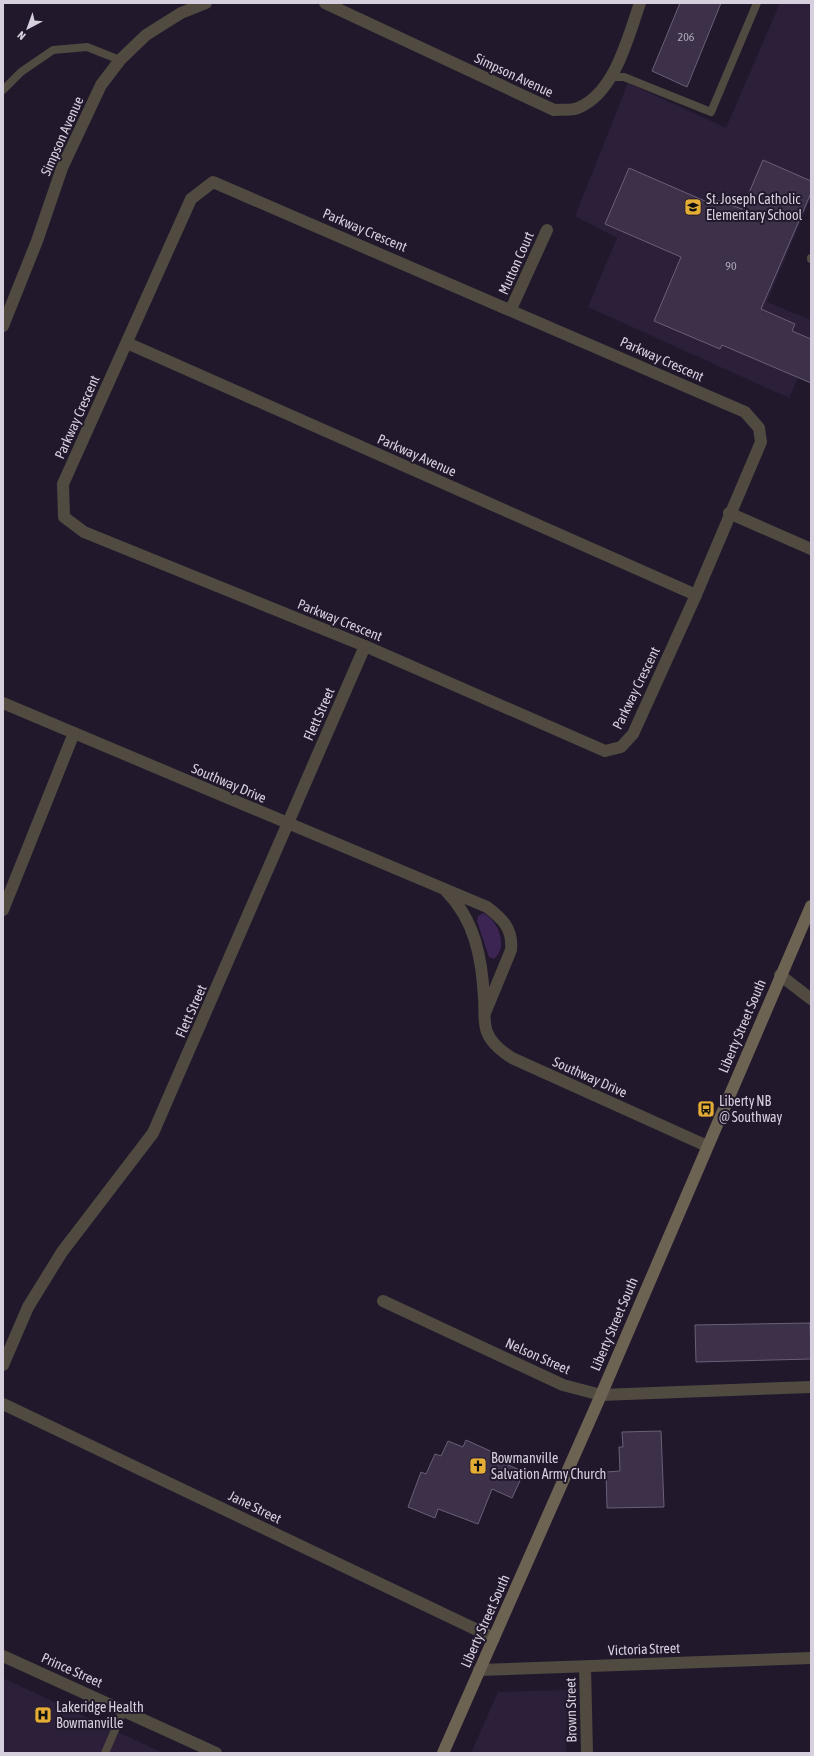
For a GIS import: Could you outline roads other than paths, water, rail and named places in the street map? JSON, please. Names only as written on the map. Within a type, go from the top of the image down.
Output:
[{"type":"main road","name":"Liberty Street South","points":[[443,1753],[600,1395],[811,906]]},
{"type":"street","name":"Simpson Avenue","points":[[3,326],[37,241],[62,168],[101,85],[120,60],[146,35],[181,13],[206,3]]},
{"type":"street","name":"Simpson Avenue","points":[[325,3],[554,110],[578,108],[595,96],[612,77],[640,3]]},
{"type":"street","name":"Parkway Crescent","points":[[213,182],[511,309],[745,412],[759,428],[761,442],[696,595],[633,734],[621,748],[605,752],[365,646],[84,532],[64,517],[63,484],[191,199],[213,182]]},
{"type":"street","name":"Mutton Court","points":[[511,309],[547,230]]},
{"type":"street","name":"Parkway Avenue","points":[[127,343],[696,595]]},
{"type":"street","points":[[730,513],[811,549]]},
{"type":"street","name":"Flett Street","points":[[3,1365],[28,1307],[62,1252],[153,1133],[281,843],[365,646]]},
{"type":"street","name":"Southway Drive","points":[[3,703],[487,907],[506,923],[511,932],[511,950],[485,1013]]},
{"type":"street","points":[[3,910],[74,733]]},
{"type":"street","name":"Southway Drive","points":[[444,889],[462,911],[470,925],[478,948],[482,969],[486,1031],[500,1050],[512,1058],[707,1146]]},
{"type":"street","points":[[780,975],[811,999]]},
{"type":"street","name":"Nelson Street","points":[[383,1301],[563,1385],[600,1395],[811,1387]]},
{"type":"street","name":"Jane Street","points":[[3,1404],[494,1638]]},
{"type":"street","name":"Prince Street","points":[[3,1656],[124,1709],[216,1753]]},
{"type":"street","name":"Victoria Street","points":[[479,1670],[811,1658]]},
{"type":"street","name":"Brown Street","points":[[585,1667],[587,1753]]},
{"type":"lane","points":[[612,77],[624,77],[711,112],[757,3]]},
{"type":"lane","points":[[3,90],[21,72],[53,50],[87,47],[120,60]]},
{"type":"lane","points":[[105,1753],[124,1709]]},
{"type":"place","name":"St. Joseph Catholic Elementary School","points":[[693,207]]},
{"type":"place","name":"Liberty NB @ Southway","points":[[706,1109]]},
{"type":"place","name":"Bowmanville Salvation Army Church","points":[[478,1466]]},
{"type":"place","name":"Lakeridge Health Bowmanville","points":[[43,1715]]}]
